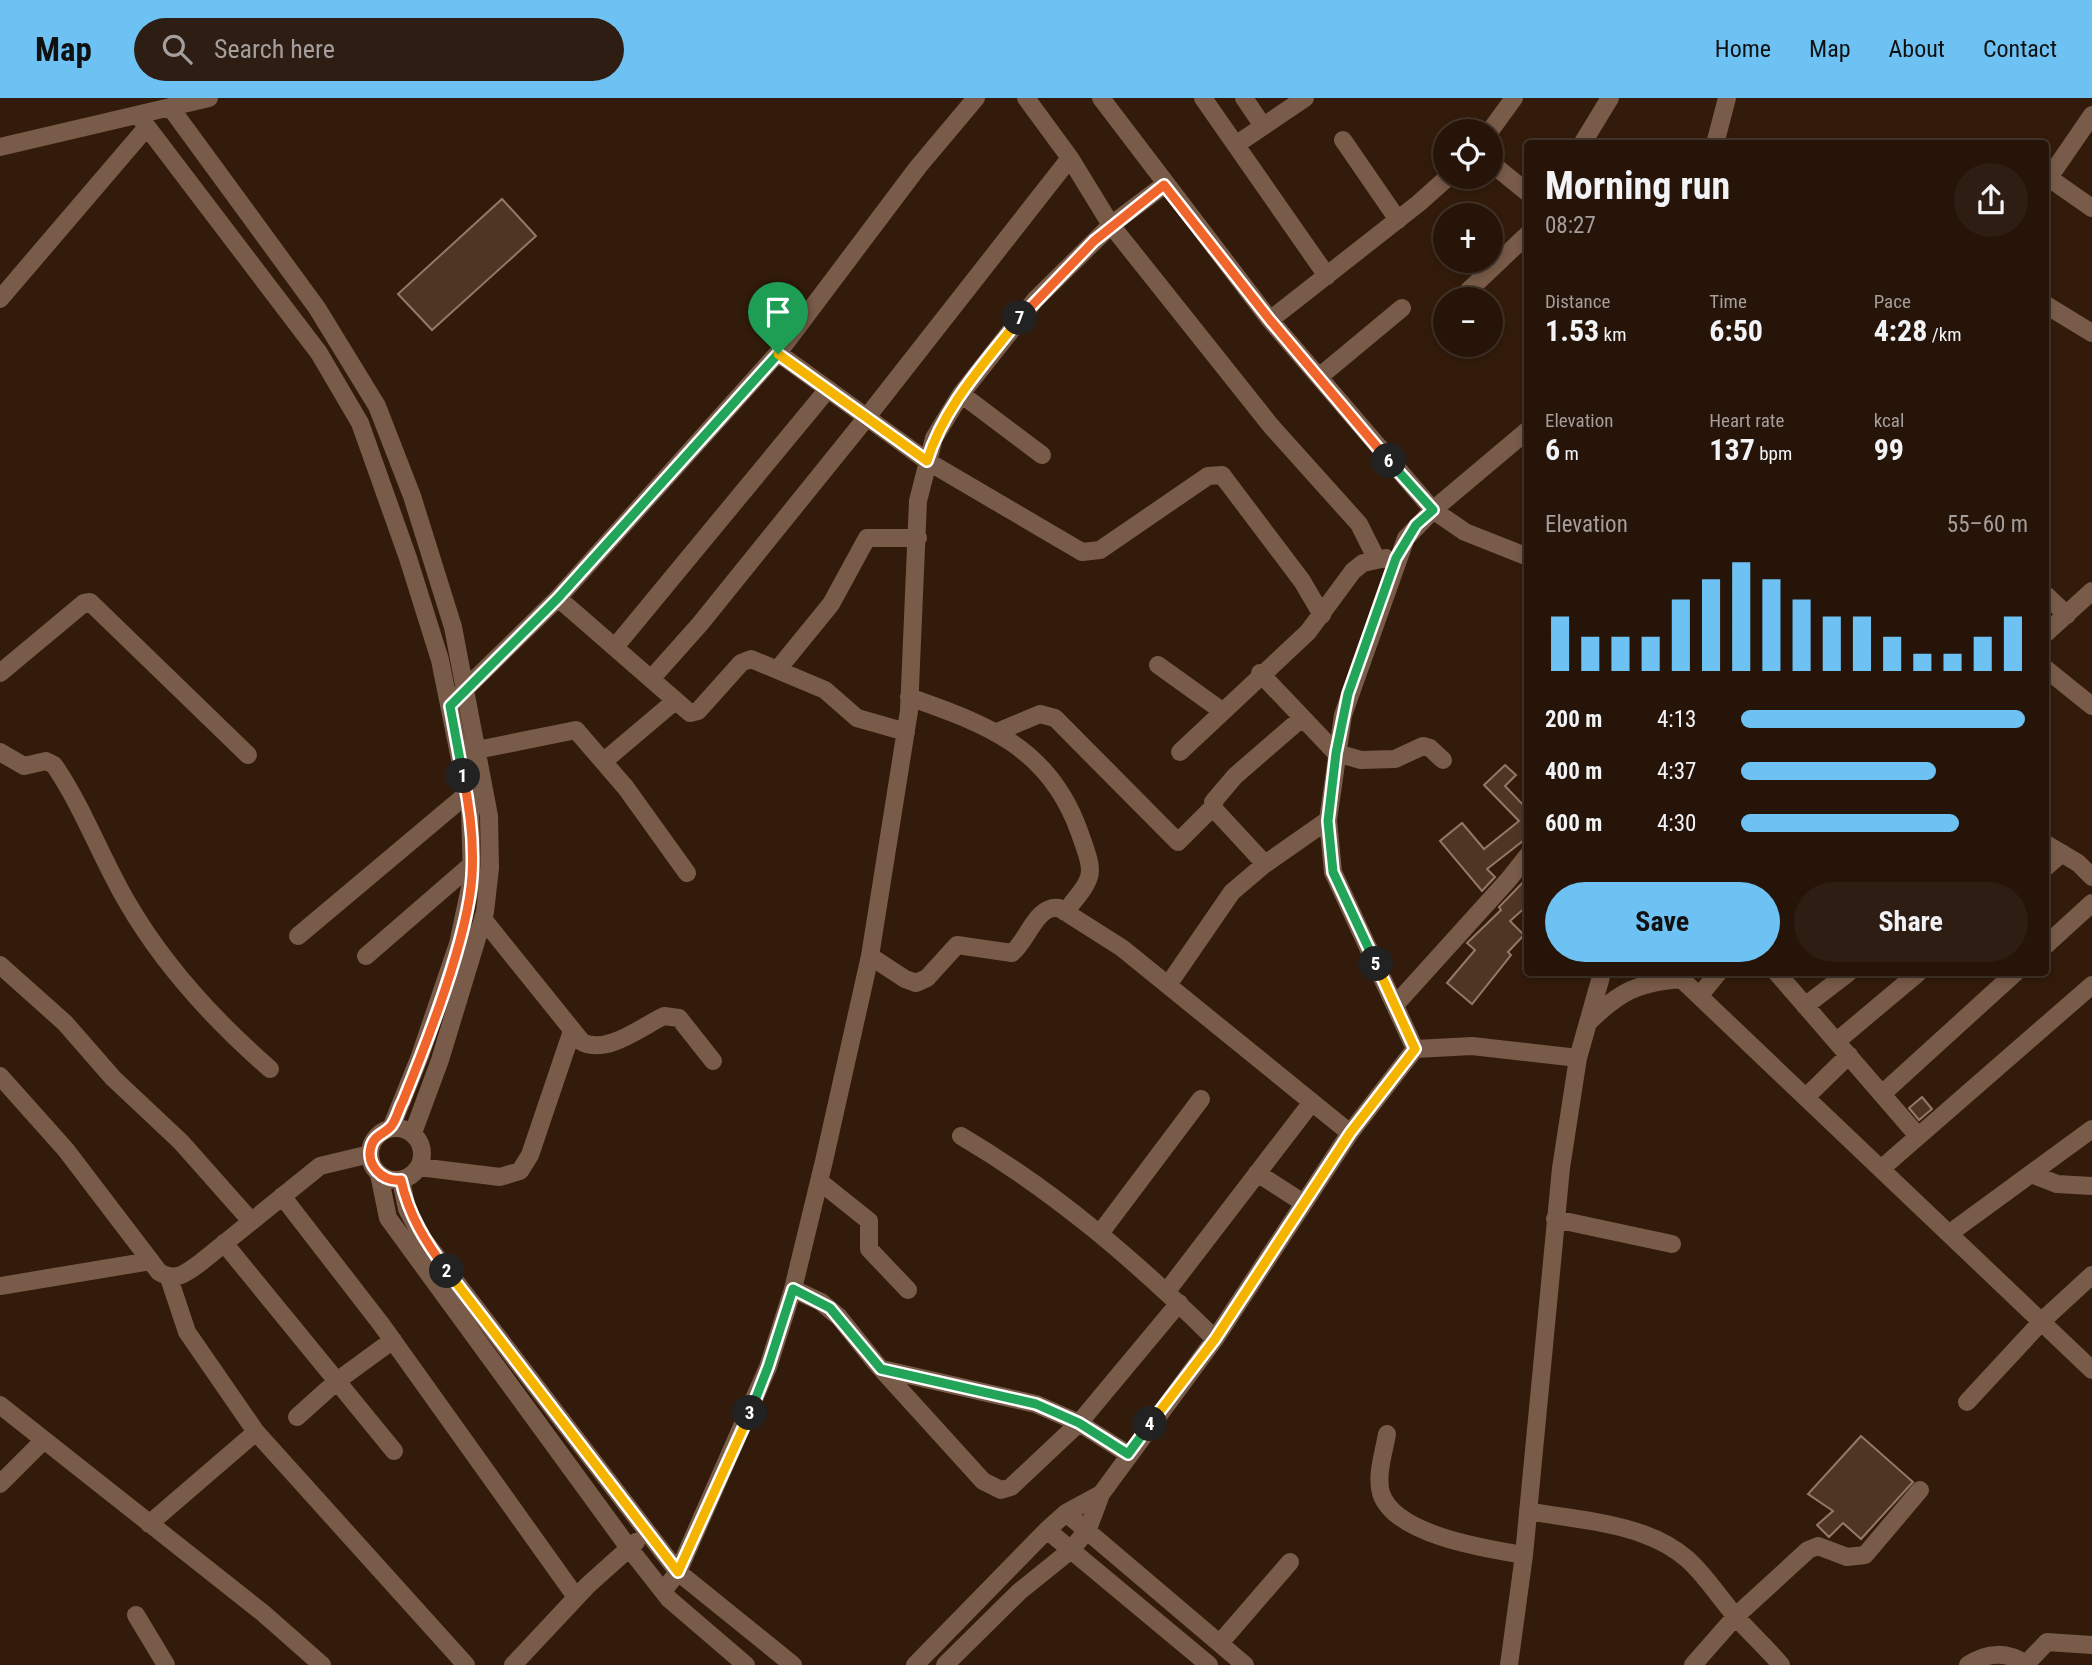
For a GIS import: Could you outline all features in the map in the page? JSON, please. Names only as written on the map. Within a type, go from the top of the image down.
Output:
[{"type":"street","points":[[0,147],[142,121],[170,107],[209,98]]},
{"type":"street","points":[[450,706],[465,688],[558,598],[778,354],[918,166],[976,98]]},
{"type":"street","points":[[1026,98],[1070,158],[1111,225],[1271,426],[1359,524],[1376,558]]},
{"type":"street","points":[[1101,98],[1164,185],[1270,320],[1433,510],[1465,532],[1524,555]]},
{"type":"street","points":[[1203,98],[1327,276]]},
{"type":"street","points":[[1244,98],[1263,126]]},
{"type":"street","points":[[1237,144],[1305,98]]},
{"type":"street","points":[[1499,119],[1514,98]]},
{"type":"street","points":[[1584,140],[1610,98]]},
{"type":"street","points":[[1716,140],[1727,98]]},
{"type":"street","points":[[170,107],[317,307],[374,401],[412,496],[453,627],[489,816],[490,868],[483,919],[440,1060],[413,1133]]},
{"type":"street","points":[[2049,177],[2092,115]]},
{"type":"street","points":[[0,299],[142,121]]},
{"type":"street","points":[[142,121],[318,353],[353,410],[408,558],[440,660],[467,794],[472,878],[458,944],[420,1056],[391,1128]]},
{"type":"street","points":[[1343,140],[1398,220]]},
{"type":"street","points":[[651,679],[700,624],[867,417],[1070,158]]},
{"type":"street","points":[[1503,173],[1524,190]]},
{"type":"street","points":[[2049,181],[2092,208]]},
{"type":"street","points":[[664,1590],[678,1572],[768,1367],[793,1289],[819,1181],[870,956],[906,732],[918,501],[934,438],[961,394],[1035,300],[1111,225],[1164,185]]},
{"type":"street","points":[[1270,320],[1434,189]]},
{"type":"street","points":[[1472,287],[1524,238]]},
{"type":"street","points":[[2049,307],[2092,333]]},
{"type":"street","points":[[1319,377],[1402,308]]},
{"type":"street","points":[[778,354],[927,461],[1071,547],[1089,553],[1100,550],[1208,476],[1222,475],[1302,581],[1322,615]]},
{"type":"street","points":[[615,647],[828,389]]},
{"type":"street","points":[[961,394],[1042,455]]},
{"type":"street","points":[[353,410],[374,401]]},
{"type":"street","points":[[1415,1049],[1333,872],[1328,821],[1336,753],[1348,694],[1396,558],[1416,525],[1524,433]]},
{"type":"street","points":[[778,669],[831,604],[867,538],[918,538]]},
{"type":"street","points":[[1180,752],[1261,673],[1292,648],[1322,615],[1353,571],[1376,558],[1396,558]]},
{"type":"street","points":[[2049,630],[2092,591]]},
{"type":"street","points":[[558,598],[687,712],[695,713],[747,659],[778,669],[825,690],[857,718],[906,732]]},
{"type":"street","points":[[2049,598],[2067,615]]},
{"type":"street","points":[[0,673],[84,603],[90,602],[248,755]]},
{"type":"street","points":[[1158,665],[1223,711]]},
{"type":"street","points":[[2049,671],[2092,706]]},
{"type":"street","points":[[1261,673],[1336,753],[1361,760],[1395,759],[1423,746],[1443,760]]},
{"type":"street","points":[[909,696],[997,732],[1049,774],[1072,810],[1090,862],[1091,875],[1065,912]]},
{"type":"street","points":[[604,761],[675,701]]},
{"type":"street","points":[[997,732],[1040,714],[1055,718],[1178,842],[1213,807],[1216,797],[1235,776],[1302,718]]},
{"type":"street","points":[[477,750],[576,730],[604,761],[687,873]]},
{"type":"street","points":[[0,752],[24,766],[46,761],[54,765],[128,904],[177,975],[232,1036],[270,1069]]},
{"type":"street","points":[[298,936],[467,794]]},
{"type":"street","points":[[1213,807],[1265,864]]},
{"type":"street","points":[[1168,985],[1219,906],[1265,864],[1328,821]]},
{"type":"street","points":[[2049,846],[2092,877]]},
{"type":"street","points":[[2049,864],[2062,853]]},
{"type":"street","points":[[1396,1004],[1524,860]]},
{"type":"street","points":[[366,956],[471,865]]},
{"type":"street","points":[[2049,942],[2092,903]]},
{"type":"street","points":[[870,956],[905,979],[916,983],[927,978],[957,945],[1012,953],[1042,913],[1053,907],[1122,948],[1350,1133]]},
{"type":"street","points":[[483,919],[582,1042],[598,1047],[664,1016],[673,1015],[679,1018],[713,1061]]},
{"type":"street","points":[[0,965],[65,1023],[113,1078],[181,1142],[251,1221]]},
{"type":"street","points":[[1509,1665],[1524,1555],[1555,1219],[1578,1058],[1601,976]]},
{"type":"street","points":[[1588,1024],[1611,1000],[1629,989],[1677,976],[2043,1320],[2092,1370]]},
{"type":"street","points":[[1699,995],[1715,976]]},
{"type":"street","points":[[1780,976],[1918,1136]]},
{"type":"street","points":[[1805,1006],[1844,976]]},
{"type":"street","points":[[1837,1041],[1914,976]]},
{"type":"street","points":[[1882,1094],[2012,976]]},
{"type":"street","points":[[1882,1168],[2092,985]]},
{"type":"street","points":[[419,1167],[500,1177],[520,1171],[530,1155],[572,1031]]},
{"type":"street","points":[[945,1665],[1020,1591],[1071,1550],[1088,1529],[1101,1494],[1128,1454],[1215,1339],[1302,1202],[1350,1133],[1415,1049],[1472,1046],[1578,1058]]},
{"type":"street","points":[[1806,1097],[1849,1055]]},
{"type":"street","points":[[0,1076],[66,1150],[151,1261],[169,1278],[187,1332],[256,1432],[466,1665]]},
{"type":"street","points":[[1101,1232],[1200,1100]]},
{"type":"street","points":[[793,1289],[830,1308],[881,1369],[992,1488],[1011,1488],[1079,1423],[1173,1297],[1257,1173],[1312,1102]]},
{"type":"street","points":[[379,1174],[401,1180],[412,1175],[419,1167],[423,1153],[413,1133],[402,1128],[391,1128],[377,1135],[370,1154],[379,1174],[388,1218],[669,1599],[746,1665]]},
{"type":"street","points":[[1950,1233],[2092,1129]]},
{"type":"street","points":[[961,1136],[1017,1170],[1101,1232],[1215,1339]]},
{"type":"street","points":[[169,1278],[180,1277],[320,1166],[370,1154]]},
{"type":"street","points":[[1257,1173],[1302,1202]]},
{"type":"street","points":[[2031,1174],[2057,1184],[2092,1186]]},
{"type":"street","points":[[401,1180],[407,1209],[423,1238],[678,1572],[793,1665]]},
{"type":"street","points":[[819,1181],[869,1221],[870,1249],[908,1290]]},
{"type":"street","points":[[282,1196],[393,1340],[576,1597]]},
{"type":"street","points":[[1555,1219],[1672,1244]]},
{"type":"street","points":[[224,1243],[394,1451]]},
{"type":"street","points":[[0,1286],[151,1261]]},
{"type":"street","points":[[1967,1402],[2043,1320],[2092,1275]]},
{"type":"street","points":[[297,1418],[337,1381],[393,1340]]},
{"type":"street","points":[[881,1369],[1036,1404],[1079,1423],[1128,1454]]},
{"type":"street","points":[[0,1405],[262,1612],[322,1665]]},
{"type":"street","points":[[149,1524],[256,1432]]},
{"type":"street","points":[[1387,1434],[1379,1482],[1382,1495],[1391,1510],[1451,1542],[1524,1555]]},
{"type":"street","points":[[0,1484],[44,1440]]},
{"type":"street","points":[[1693,1665],[1736,1616],[1808,1550],[1818,1546],[1847,1557],[1866,1555],[1920,1490]]},
{"type":"street","points":[[915,1665],[1047,1530],[1066,1513],[1101,1494]]},
{"type":"street","points":[[1528,1511],[1642,1533],[1670,1546],[1686,1557],[1716,1587],[1736,1616],[1781,1665]]},
{"type":"street","points":[[1066,1513],[1245,1665]]},
{"type":"street","points":[[1047,1530],[1209,1665]]},
{"type":"street","points":[[513,1665],[576,1597],[647,1533]]},
{"type":"street","points":[[1220,1643],[1290,1562]]},
{"type":"street","points":[[136,1615],[166,1665]]},
{"type":"street","points":[[1968,1665],[1990,1654],[2008,1656],[2026,1664],[2048,1642],[2092,1645]]},
{"type":"building","points":[[502,199],[536,236],[432,330],[398,294]]},
{"type":"building","points":[[1505,765],[1516,775],[1505,786],[1524,806],[1524,840],[1487,869],[1495,877],[1482,891],[1440,841],[1462,823],[1484,849],[1519,821],[1484,785]]},
{"type":"building","points":[[1524,881],[1524,909],[1510,921],[1524,935],[1508,952],[1511,955],[1472,1004],[1447,983],[1475,950],[1467,943],[1501,910],[1499,907]]},
{"type":"building","points":[[1922,1097],[1932,1109],[1919,1120],[1909,1108]]},
{"type":"building","points":[[1861,1436],[1913,1482],[1861,1539],[1843,1523],[1829,1537],[1817,1525],[1833,1511],[1808,1494]]},
{"type":"route","points":[[1164,185],[1270,320],[1433,510],[1416,525],[1396,558],[1348,694],[1336,753],[1328,821],[1333,872],[1341,894],[1396,1004],[1415,1049],[1398,1067],[1302,1202],[1215,1339],[1128,1454],[1059,1412],[1036,1404],[881,1369],[830,1308],[793,1289],[768,1367],[678,1572],[423,1238],[407,1209],[401,1180],[379,1174],[370,1159],[370,1150],[377,1135],[391,1128],[420,1056],[458,944],[472,878],[470,809],[450,706],[465,688],[558,598],[778,354],[927,461],[934,438],[961,394],[1035,300],[1111,225],[1164,185]]}]
